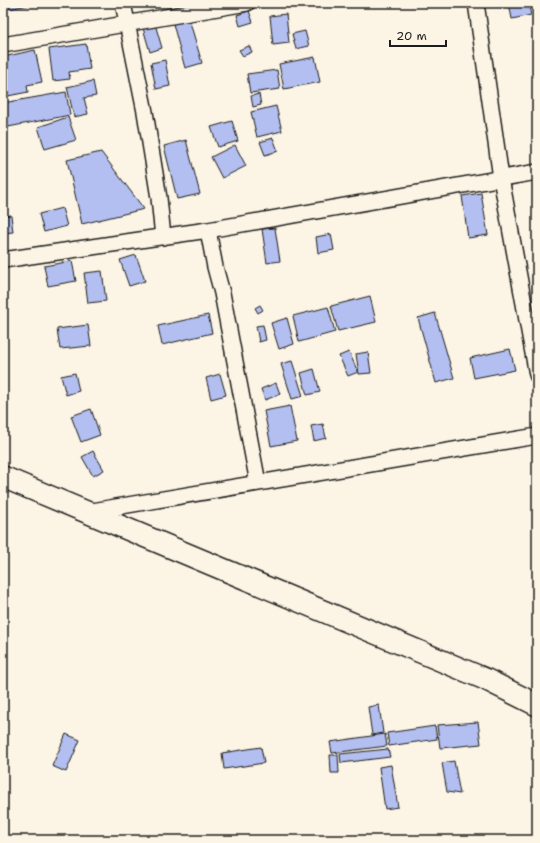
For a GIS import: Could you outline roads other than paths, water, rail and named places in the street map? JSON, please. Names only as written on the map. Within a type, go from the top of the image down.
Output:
[{"type":"street","points":[[123,3],[126,24],[145,112],[159,198],[163,237]]},
{"type":"street","points":[[3,45],[247,3]]},
{"type":"street","points":[[476,3],[501,178],[537,375]]},
{"type":"street","points":[[3,260],[208,230],[537,172]]},
{"type":"street","points":[[208,230],[222,293],[258,483]]},
{"type":"street","points":[[86,512],[537,436]]},
{"type":"street","points":[[3,477],[485,679],[537,705]]}]
